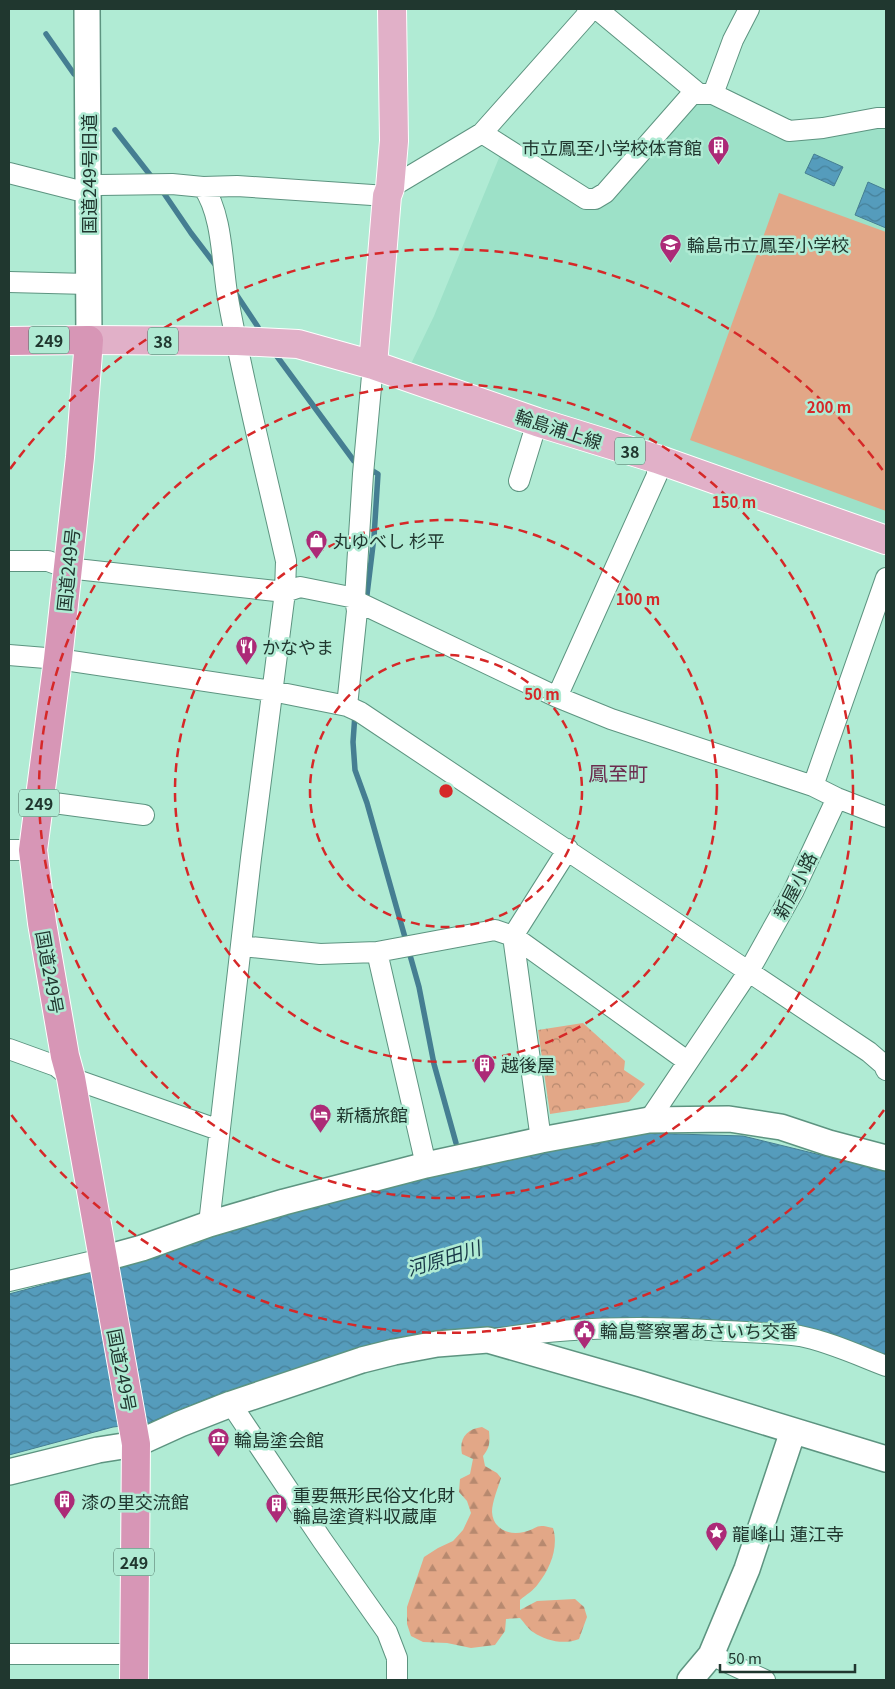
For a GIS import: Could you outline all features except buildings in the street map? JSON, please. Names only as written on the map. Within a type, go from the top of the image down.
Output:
[{"type":"highway","name":"249","points":[[9,340],[89,340]]},
{"type":"highway","name":"国道249号","points":[[89,340],[80,457],[58,659],[39,801],[21,850],[42,923],[135,1436],[134,1667]]},
{"type":"main road","points":[[373,365],[394,142],[392,9]]},
{"type":"main road","name":"輪島浦上線","points":[[89,340],[237,341],[298,344],[373,365],[537,422],[656,459],[886,540]]},
{"type":"street","name":"国道249号旧道","points":[[87,9],[89,340]]},
{"type":"street","points":[[9,173],[76,190],[99,185],[144,183],[203,187],[237,186],[389,192],[482,133],[586,16],[588,9]]},
{"type":"street","points":[[597,9],[706,94],[789,131],[824,128],[876,118],[886,118]]},
{"type":"street","points":[[706,94],[749,9]]},
{"type":"street","points":[[482,133],[586,199],[595,199],[605,193],[692,94],[706,94]]},
{"type":"street","points":[[203,187],[211,198],[220,242],[227,293],[286,561],[285,592],[251,858],[209,1224]]},
{"type":"street","points":[[9,282],[88,284]]},
{"type":"street","points":[[353,709],[357,611],[362,603],[364,466],[373,365]]},
{"type":"street","points":[[519,481],[537,422]]},
{"type":"street","points":[[557,697],[657,475],[656,459]]},
{"type":"street","points":[[9,561],[48,561],[67,568],[285,592],[300,587],[362,603],[557,697],[611,719],[813,786],[837,798],[886,817]]},
{"type":"street","points":[[813,786],[886,578]]},
{"type":"street","points":[[9,655],[58,659],[272,691],[353,709],[568,849],[869,1052],[884,1065],[886,1070]]},
{"type":"street","name":"新屋小路","points":[[649,1120],[749,971],[793,892],[837,798]]},
{"type":"street","points":[[39,801],[144,815]]},
{"type":"street","points":[[541,1140],[513,936],[568,849]]},
{"type":"street","points":[[242,946],[320,954],[378,952],[495,930],[513,936],[687,1061]]},
{"type":"street","points":[[378,952],[426,1165]]},
{"type":"street","points":[[9,1049],[56,1066],[71,1078],[219,1130]]},
{"type":"street","points":[[9,1281],[103,1260],[209,1224],[284,1202],[426,1165],[541,1140],[649,1120],[729,1119],[781,1127],[829,1143],[886,1158]]},
{"type":"street","points":[[9,1472],[98,1450],[135,1436],[180,1424],[231,1404],[362,1360],[437,1344],[488,1340],[532,1333],[593,1329],[681,1328],[801,1336],[886,1366]]},
{"type":"street","points":[[488,1340],[641,1384],[886,1459]]},
{"type":"street","points":[[231,1404],[318,1535],[387,1632],[397,1658],[397,1680]]},
{"type":"street","points":[[690,1680],[711,1655],[747,1569],[793,1431]]},
{"type":"street","points":[[9,1654],[134,1667]]},
{"type":"street","points":[[711,1655],[765,1680]]},
{"type":"shaded area","name":"輪島市立鳳至小学校","points":[[704,101],[788,137],[886,127],[886,529],[409,368],[434,316],[501,153],[590,210],[598,209],[689,103]]},
{"type":"green space","points":[[779,193],[886,232],[886,511],[690,440]]},
{"type":"green space","points":[[583,1023],[625,1061],[624,1070],[645,1084],[629,1102],[550,1114],[538,1030]]},
{"type":"green space","points":[[482,1427],[489,1431],[488,1447],[483,1456],[485,1466],[497,1473],[501,1478],[492,1508],[495,1523],[503,1530],[513,1533],[524,1532],[540,1526],[553,1528],[555,1535],[550,1565],[536,1586],[520,1600],[520,1610],[537,1601],[575,1599],[584,1607],[587,1617],[579,1639],[561,1642],[544,1638],[531,1631],[520,1618],[506,1619],[505,1631],[495,1645],[471,1648],[447,1643],[423,1642],[411,1636],[407,1624],[407,1607],[424,1557],[453,1541],[463,1530],[471,1513],[467,1501],[459,1492],[460,1479],[470,1474],[473,1459],[462,1454],[461,1449],[463,1439],[468,1432]]},
{"type":"water","points":[[814,154],[843,167],[834,186],[805,173]]},
{"type":"water","points":[[868,182],[886,190],[886,228],[855,215]]},
{"type":"water","name":"河原田川","points":[[643,1133],[743,1136],[886,1171],[886,1356],[824,1335],[566,1323],[460,1330],[390,1339],[211,1397],[148,1423],[113,1427],[9,1455],[9,1294],[122,1264],[332,1201],[499,1161]]},
{"type":"waterway","points":[[46,34],[74,74]]},
{"type":"waterway","points":[[115,130],[154,180]]},
{"type":"waterway","points":[[161,189],[217,267]]},
{"type":"waterway","points":[[234,291],[258,327]]},
{"type":"waterway","points":[[276,355],[354,461],[359,464]]},
{"type":"waterway","points":[[366,603],[374,537],[378,474],[368,468]]},
{"type":"waterway","points":[[355,714],[353,742],[355,770],[367,803],[419,987],[434,1064],[456,1143]]},
{"type":"place","name":"市立鳳至小学校体育館","points":[[718,166]]},
{"type":"place","name":"輪島市立鳳至小学校","points":[[671,263]]},
{"type":"place","name":"丸ゆべし 杉平","points":[[317,559]]},
{"type":"place","name":"かなやま","points":[[246,665]]},
{"type":"place","name":"越後屋","points":[[485,1083]]},
{"type":"place","name":"新橋旅館","points":[[320,1133]]},
{"type":"place","name":"輪島警察署あさいち交番","points":[[584,1349]]},
{"type":"place","name":"輪島塗会館","points":[[218,1458]]},
{"type":"place","name":"漆の里交流館","points":[[65,1520]]},
{"type":"place","name":"重要無形民俗文化財 輪島塗資料収蔵庫","points":[[277,1523]]},
{"type":"place","name":"龍峰山 蓮江寺","points":[[716,1552]]},
{"type":"district","name":"鳳至町","points":[[618,772]]}]
